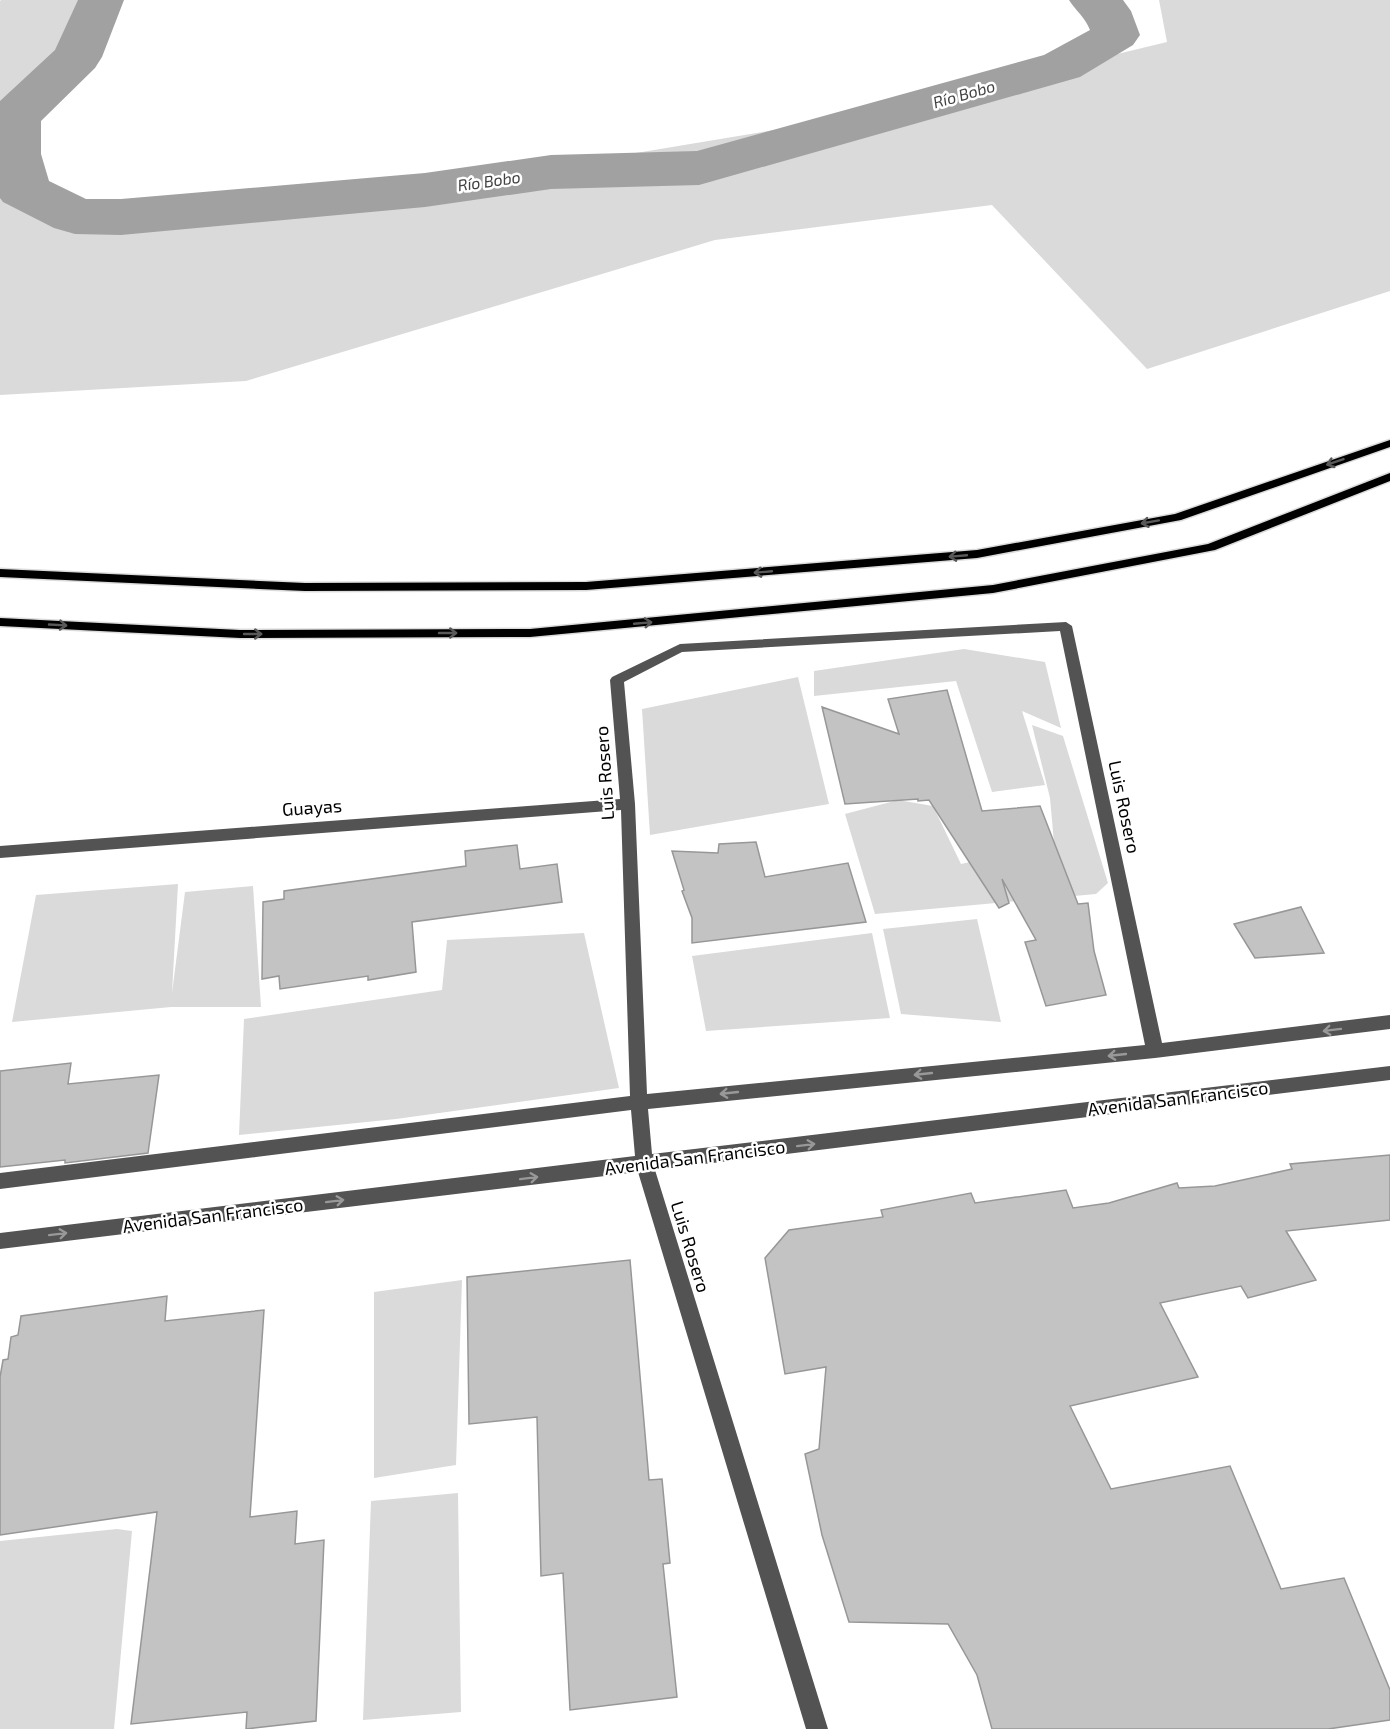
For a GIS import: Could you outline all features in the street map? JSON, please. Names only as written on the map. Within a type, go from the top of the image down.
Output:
[{"type":"main road","points":[[0,573],[305,587],[586,586],[976,554],[1177,517],[1390,443]]},
{"type":"main road","points":[[0,622],[240,634],[530,633],[993,589],[1211,548],[1390,477]]},
{"type":"street","name":"Luis Rosero","points":[[813,1728],[644,1164],[639,1102],[628,804],[617,680],[680,648],[1066,626],[1155,1051]]},
{"type":"street","name":"Guayas","points":[[0,852],[628,804]]},
{"type":"street","points":[[0,1182],[639,1102],[1155,1051],[1390,1022]]},
{"type":"street","name":"Avenida San Francisco","points":[[0,1241],[1390,1073]]},
{"type":"shaded area","points":[[94,0],[0,123],[0,1]]},
{"type":"shaded area","points":[[1159,0],[1390,0],[1390,291],[1147,369],[992,205],[715,240],[246,381],[0,395],[0,173],[45,213],[243,189],[486,178],[870,114],[1167,42]]},
{"type":"shaded area","points":[[964,649],[1045,662],[1061,728],[1022,711],[1045,785],[992,792],[956,681],[814,696],[814,671]]},
{"type":"shaded area","points":[[798,677],[829,804],[650,835],[642,709]]},
{"type":"shaded area","points":[[1032,725],[1063,736],[1108,883],[1096,894],[875,914],[845,814],[898,800],[933,806],[961,864],[1054,843],[1050,798]]},
{"type":"shaded area","points":[[178,884],[172,993],[185,892],[253,886],[261,1007],[171,1007],[12,1022],[36,895]]},
{"type":"shaded area","points":[[977,919],[1001,1022],[901,1014],[883,929]]},
{"type":"shaded area","points":[[584,933],[619,1088],[396,1119],[239,1135],[244,1019],[442,990],[447,940]]},
{"type":"shaded area","points":[[872,933],[890,1018],[706,1031],[692,956]]},
{"type":"shaded area","points":[[462,1280],[456,1465],[374,1478],[374,1292]]},
{"type":"shaded area","points":[[458,1493],[461,1712],[363,1720],[371,1501]]},
{"type":"shaded area","points":[[117,1529],[132,1531],[114,1729],[0,1729],[0,1541]]},
{"type":"building","points":[[947,690],[982,811],[1040,806],[1078,904],[1088,903],[1094,951],[1106,995],[1046,1006],[1025,942],[1036,940],[1002,879],[1009,903],[999,908],[929,800],[845,804],[822,707],[899,734],[888,699]]},
{"type":"building","points":[[756,842],[765,877],[848,863],[866,922],[692,943],[692,918],[682,891],[684,890],[672,851],[718,853],[719,844]]},
{"type":"building","points":[[517,845],[520,869],[557,864],[562,902],[412,922],[416,972],[368,980],[368,976],[280,989],[279,976],[262,979],[263,902],[284,899],[284,891],[466,866],[465,851]]},
{"type":"building","points":[[1301,907],[1324,953],[1255,958],[1234,924]]},
{"type":"building","points":[[71,1063],[68,1084],[159,1075],[148,1153],[65,1163],[65,1160],[0,1167],[0,1071]]},
{"type":"building","points":[[1390,1155],[1390,1220],[1286,1231],[1316,1280],[1248,1298],[1241,1286],[1160,1303],[1198,1377],[1070,1406],[1111,1489],[1230,1466],[1281,1589],[1344,1578],[1390,1690],[1390,1720],[1328,1729],[992,1729],[977,1675],[948,1624],[849,1622],[822,1535],[805,1454],[819,1449],[826,1367],[785,1374],[765,1258],[789,1230],[883,1217],[881,1210],[971,1193],[975,1203],[1066,1190],[1073,1208],[1109,1203],[1177,1183],[1179,1188],[1215,1186],[1292,1169],[1290,1164]]},
{"type":"building","points":[[630,1260],[649,1480],[662,1479],[670,1563],[663,1564],[677,1697],[570,1710],[563,1573],[541,1576],[537,1417],[469,1424],[467,1277]]},
{"type":"building","points":[[167,1296],[165,1321],[264,1310],[250,1517],[297,1511],[295,1544],[324,1540],[316,1721],[246,1729],[247,1712],[131,1724],[157,1512],[0,1535],[0,1377],[3,1360],[8,1359],[11,1337],[18,1335],[21,1316]]},
{"type":"waterway","name":"Río Bobo","points":[[101,0],[77,57],[14,117],[13,154],[23,190],[75,216],[121,217],[425,190],[551,172],[699,168],[1062,66],[1116,35],[1107,11],[1092,0]]}]
